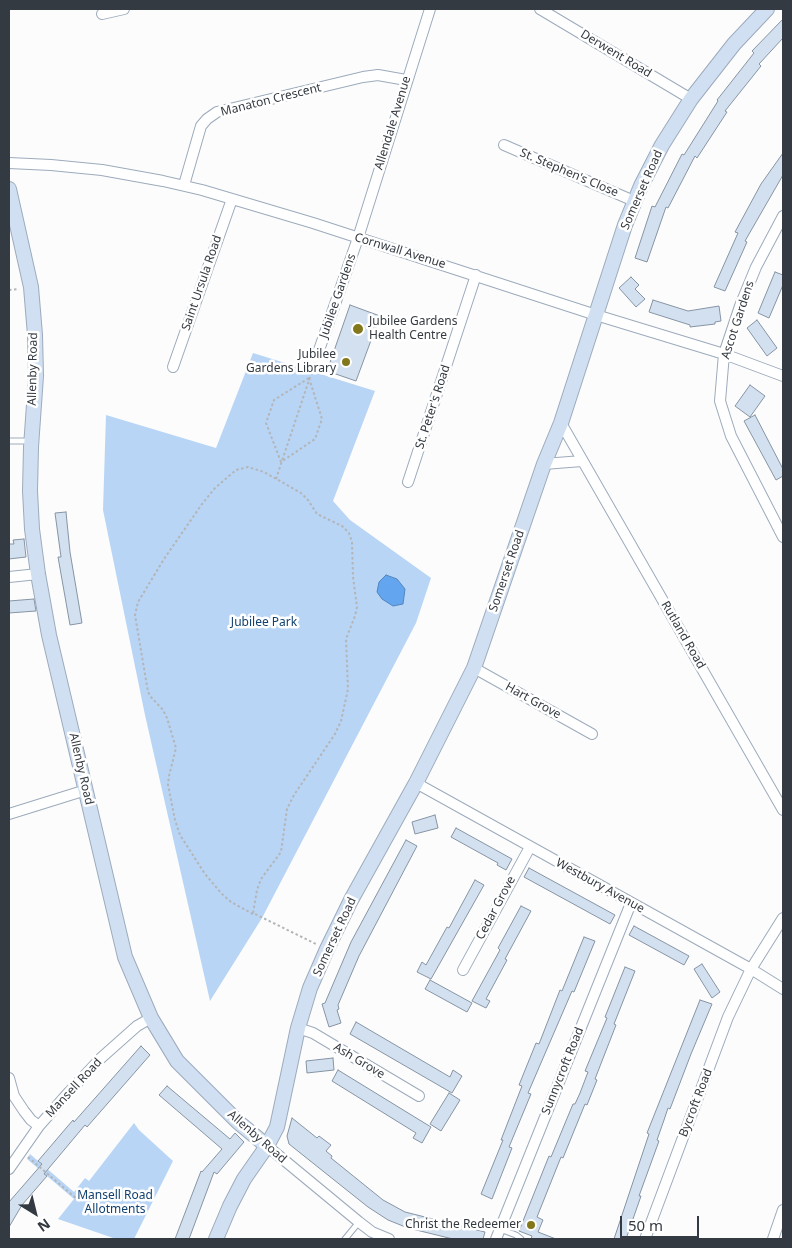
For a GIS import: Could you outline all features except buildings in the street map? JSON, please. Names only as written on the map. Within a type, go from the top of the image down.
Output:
[{"type":"street","points":[[102,14],[124,9]]},
{"type":"street","name":"Allendale Avenue","points":[[358,238],[406,80],[430,9]]},
{"type":"street","name":"Derwent Road","points":[[540,9],[691,99]]},
{"type":"street","name":"Somerset Road","points":[[216,1239],[244,1179],[267,1146],[277,1127],[298,1028],[310,988],[327,949],[351,900],[416,783],[474,668],[544,464],[561,423],[634,201],[662,145],[691,99],[734,44],[767,9]]},
{"type":"street","name":"Manaton Crescent","points":[[184,185],[201,126],[217,112],[368,76],[385,76],[406,80]]},
{"type":"street","name":"St. Stephen's Close","points":[[504,145],[634,201]]},
{"type":"street","name":"Cornwall Avenue","points":[[9,163],[102,170],[184,185],[724,354],[783,376]]},
{"type":"street","name":"Allenby Road","points":[[9,189],[31,287],[36,376],[31,441],[30,491],[32,529],[38,574],[49,635],[125,957],[150,1018],[177,1061],[238,1122],[359,1222],[372,1232],[390,1239]]},
{"type":"street","name":"Saint Ursula Road","points":[[173,367],[232,199]]},
{"type":"street","name":"Ascot Gardens","points":[[782,221],[753,274],[740,306],[724,354],[720,401],[731,436],[783,537]]},
{"type":"street","name":"Jubilee Gardens","points":[[318,353],[358,238]]},
{"type":"street","name":"St. Peter's Road","points":[[408,482],[476,275]]},
{"type":"street","name":"Rutland Road","points":[[561,423],[783,810]]},
{"type":"street","points":[[544,464],[582,461]]},
{"type":"street","points":[[9,577],[38,574]]},
{"type":"street","name":"Hart Grove","points":[[474,668],[592,734]]},
{"type":"street","name":"Westbury Avenue","points":[[416,783],[751,969],[783,989]]},
{"type":"street","points":[[9,814],[86,790]]},
{"type":"street","name":"Cedar Grove","points":[[463,970],[530,847]]},
{"type":"street","name":"Sunnycroft Road","points":[[496,1239],[631,903]]},
{"type":"street","name":"Bycroft Road","points":[[646,1239],[728,1017],[751,969],[783,918]]},
{"type":"street","name":"Mansell Road","points":[[9,1169],[39,1126],[101,1058],[137,1026],[150,1018]]},
{"type":"street","name":"Ash Grove","points":[[298,1028],[313,1033],[419,1096]]},
{"type":"street","points":[[9,1078],[14,1096],[24,1112],[39,1126]]},
{"type":"street","points":[[773,1239],[783,1210]]},
{"type":"lane","points":[[9,441],[31,441]]},
{"type":"lane","points":[[345,1239],[359,1222]]},
{"type":"lane","points":[[500,1228],[521,1239]]},
{"type":"path","points":[[9,290],[15,289]]},
{"type":"path","points":[[276,479],[318,353]]},
{"type":"path","points":[[281,462],[315,439],[322,419],[310,378]]},
{"type":"path","points":[[281,462],[266,423],[274,400],[310,378]]},
{"type":"path","points":[[253,914],[261,879],[281,852],[286,815],[294,795],[335,734],[341,720],[348,689],[346,638],[357,607],[353,577],[352,542],[349,533],[342,526],[317,514],[301,493],[264,472],[248,467],[236,470],[215,488],[202,504],[164,559],[138,602],[135,616],[148,692],[168,718],[176,748],[168,785],[180,835],[205,874],[231,902],[253,914],[327,949]]},
{"type":"path","points":[[21,1150],[77,1199]]},
{"type":"green space","name":"Jubilee Park","points":[[253,353],[375,391],[333,501],[350,520],[431,578],[416,623],[262,918],[210,1001],[145,715],[103,510],[106,415],[216,448]]},
{"type":"green space","name":"Mansell Road Allotments","points":[[134,1123],[139,1130],[173,1161],[134,1239],[116,1239],[58,1219],[74,1199],[27,1159],[30,1154],[74,1192],[85,1178],[89,1181]]},
{"type":"water","points":[[386,575],[397,579],[405,589],[403,604],[393,606],[382,599],[377,592],[379,582]]},
{"type":"place","name":"Jubilee Gardens Health Centre","points":[[358,329]]},
{"type":"place","name":"Jubilee Gardens Library","points":[[346,362]]},
{"type":"place","name":"Christ the Redeemer","points":[[531,1225]]}]
